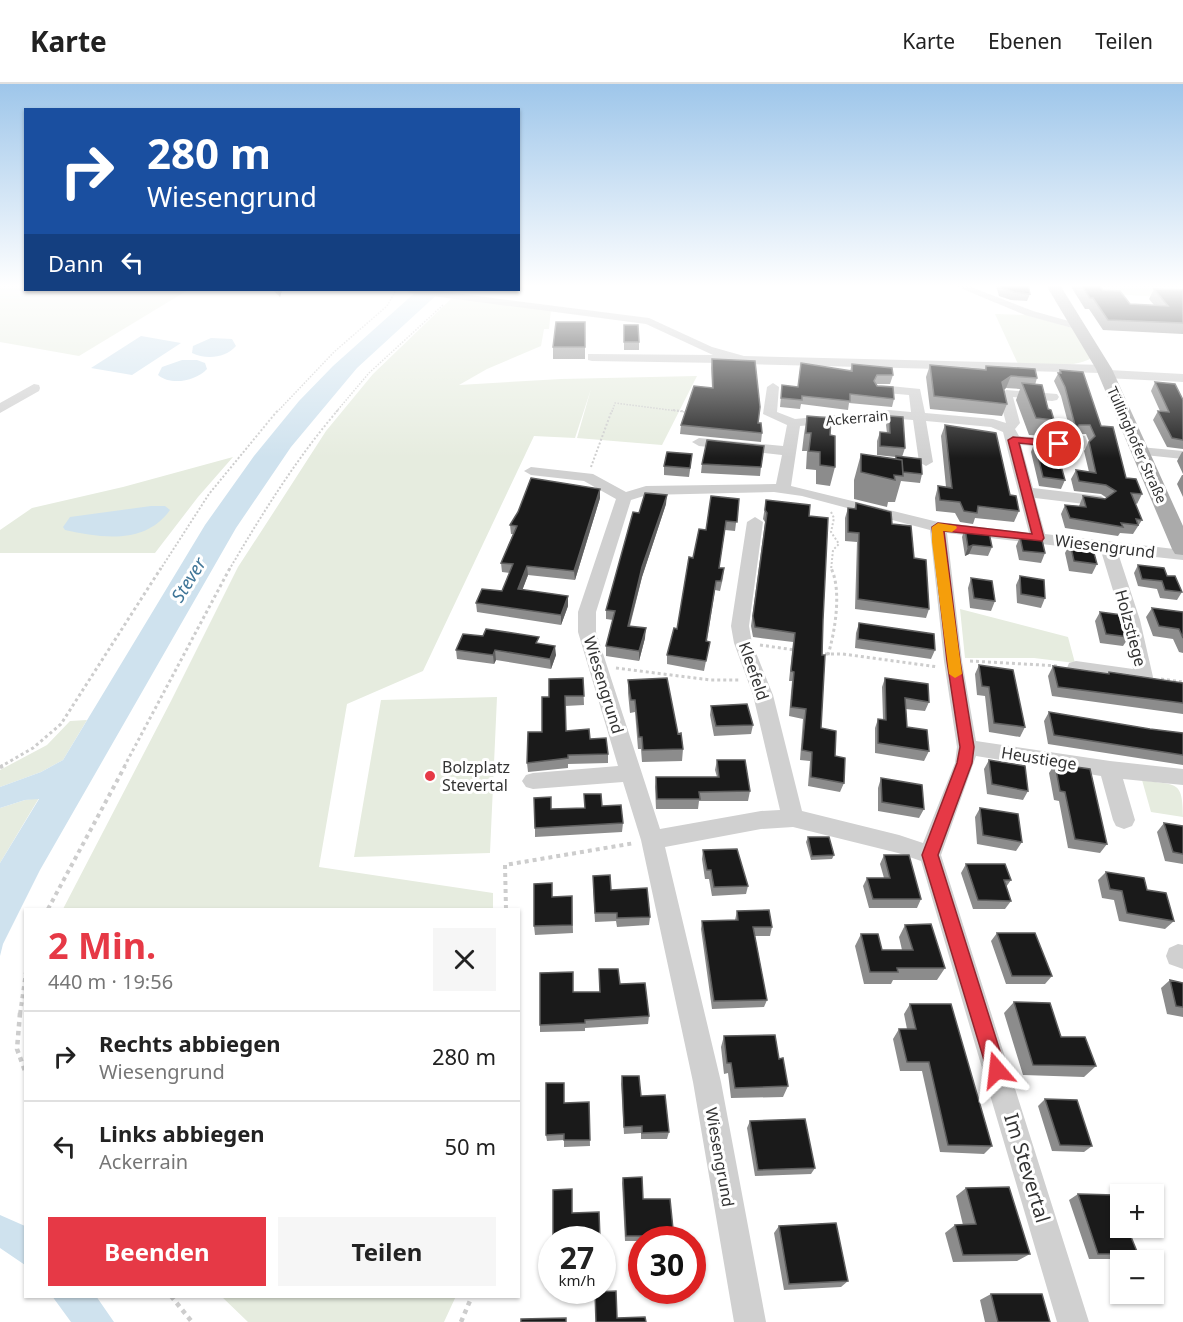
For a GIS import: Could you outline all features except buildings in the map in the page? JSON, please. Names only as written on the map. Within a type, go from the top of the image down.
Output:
[{"type":"main road","name":"Tüllinghofer Straße","points":[[1088,343],[1105,372],[1183,549]]},
{"type":"street","points":[[693,343],[708,350],[743,360]]},
{"type":"street","points":[[592,357],[1105,372]]},
{"type":"street","name":"Tüllinghofer Straße","points":[[1105,372],[1183,378]]},
{"type":"street","points":[[773,387],[770,414],[794,423],[787,451],[783,489]]},
{"type":"street","points":[[0,409],[34,388]]},
{"type":"street","name":"Ackerrain","points":[[879,389],[915,392],[926,462]]},
{"type":"street","points":[[1038,538],[1011,434],[1013,423],[1006,396],[1011,393],[1052,397]]},
{"type":"street","name":"Ackerrain","points":[[794,423],[889,414],[993,423],[1011,434],[1082,446],[1080,439]]},
{"type":"street","points":[[699,442],[787,451]]},
{"type":"street","points":[[1140,451],[1183,455]]},
{"type":"street","points":[[531,471],[588,477],[624,497]]},
{"type":"street","name":"Wiesengrund","points":[[750,1322],[707,1082],[652,840],[587,632],[588,612],[624,497],[646,492],[754,487],[783,489],[938,527],[1183,555]]},
{"type":"street","points":[[1027,492],[1101,501]]},
{"type":"street","name":"Kleefeld","points":[[755,522],[740,626],[743,643],[758,679],[793,818]]},
{"type":"street","points":[[652,840],[760,820],[793,818],[930,855],[965,763],[967,747],[954,665],[938,527]]},
{"type":"street","name":"Holzstiege","points":[[1076,668],[1144,677],[1131,620],[1108,546]]},
{"type":"street","name":"Heustiege","points":[[967,747],[1110,769],[1183,777]]},
{"type":"street","points":[[1110,769],[1124,820]]},
{"type":"street","points":[[533,781],[631,773]]},
{"type":"street","name":"Im Stevertal","points":[[930,855],[1073,1322]]},
{"type":"path","points":[[0,767],[32,752],[61,724],[209,494],[279,409],[345,343]]},
{"type":"path","points":[[49,908],[229,570],[266,508],[320,431],[369,373],[400,343]]},
{"type":"path","points":[[588,477],[615,404],[696,413]]},
{"type":"path","points":[[828,655],[835,633],[835,577],[830,567],[833,550],[839,544],[831,532],[834,518],[831,512],[834,500]]},
{"type":"path","points":[[743,643],[796,650]]},
{"type":"path","points":[[817,653],[954,665],[1036,663],[1076,668]]},
{"type":"path","points":[[597,666],[711,680],[758,679]]},
{"type":"path","points":[[1144,677],[1183,682]]},
{"type":"path","points":[[506,908],[505,865],[652,840]]},
{"type":"path","points":[[24,980],[17,1049],[24,1068]]},
{"type":"path","points":[[173,1298],[192,1322]]},
{"type":"path","points":[[461,1322],[471,1298]]},
{"type":"shaded area","points":[[4,343],[101,343],[79,356]]},
{"type":"shaded area","points":[[405,343],[542,343],[541,346],[487,369],[459,385],[561,379],[697,376],[662,445],[577,438],[591,389],[575,438],[534,436],[423,671],[347,704],[319,867],[493,893],[493,908],[64,908],[238,567],[326,431],[373,374]]},
{"type":"shaded area","points":[[1008,343],[1082,343],[1092,358],[1066,365],[1018,364]]},
{"type":"shaded area","points":[[233,457],[198,497],[155,553],[0,553],[0,530],[32,508],[123,487]]},
{"type":"shaded area","points":[[960,609],[1068,637],[1075,663],[1034,658],[965,658]]},
{"type":"shaded area","name":"Bolzplatz Stevertal","points":[[497,697],[490,853],[354,857],[381,700]]},
{"type":"shaded area","points":[[87,720],[63,760],[41,772],[0,787],[0,770],[47,745],[70,721]]},
{"type":"shaded area","points":[[1142,780],[1175,786],[1181,796],[1183,817],[1151,812]]},
{"type":"shaded area","points":[[39,798],[0,863],[0,808]]},
{"type":"shaded area","points":[[223,1298],[455,1298],[444,1322],[248,1322]]},
{"type":"water","points":[[130,343],[181,343],[132,375],[91,368]]},
{"type":"water","points":[[200,343],[234,343],[236,346],[216,357],[203,357],[192,353],[193,346]]},
{"type":"water","name":"Stever","points":[[359,343],[384,343],[357,368],[291,447],[236,528],[40,870],[3,944],[0,956],[0,863],[39,799],[25,800],[0,808],[0,787],[41,772],[63,760],[205,525],[254,456],[299,401]]},
{"type":"water","points":[[182,360],[197,360],[205,363],[207,369],[197,377],[183,381],[170,380],[158,375],[162,367]]},
{"type":"water","points":[[165,506],[170,510],[160,521],[136,534],[94,535],[65,530],[63,527],[70,517]]},
{"type":"water","points":[[0,1215],[24,1226],[24,1264],[0,1248]]},
{"type":"water","points":[[53,1298],[97,1298],[114,1322],[71,1322]]},
{"type":"slow traffic","points":[[952,528],[938,527],[938,542],[955,674]]},
{"type":"place","name":"Bolzplatz Stevertal","points":[[430,776]]},
{"type":"route","points":[[997,1070],[930,855],[965,763],[967,747],[953,661],[938,527],[1038,538],[1013,440],[1059,444]]}]
